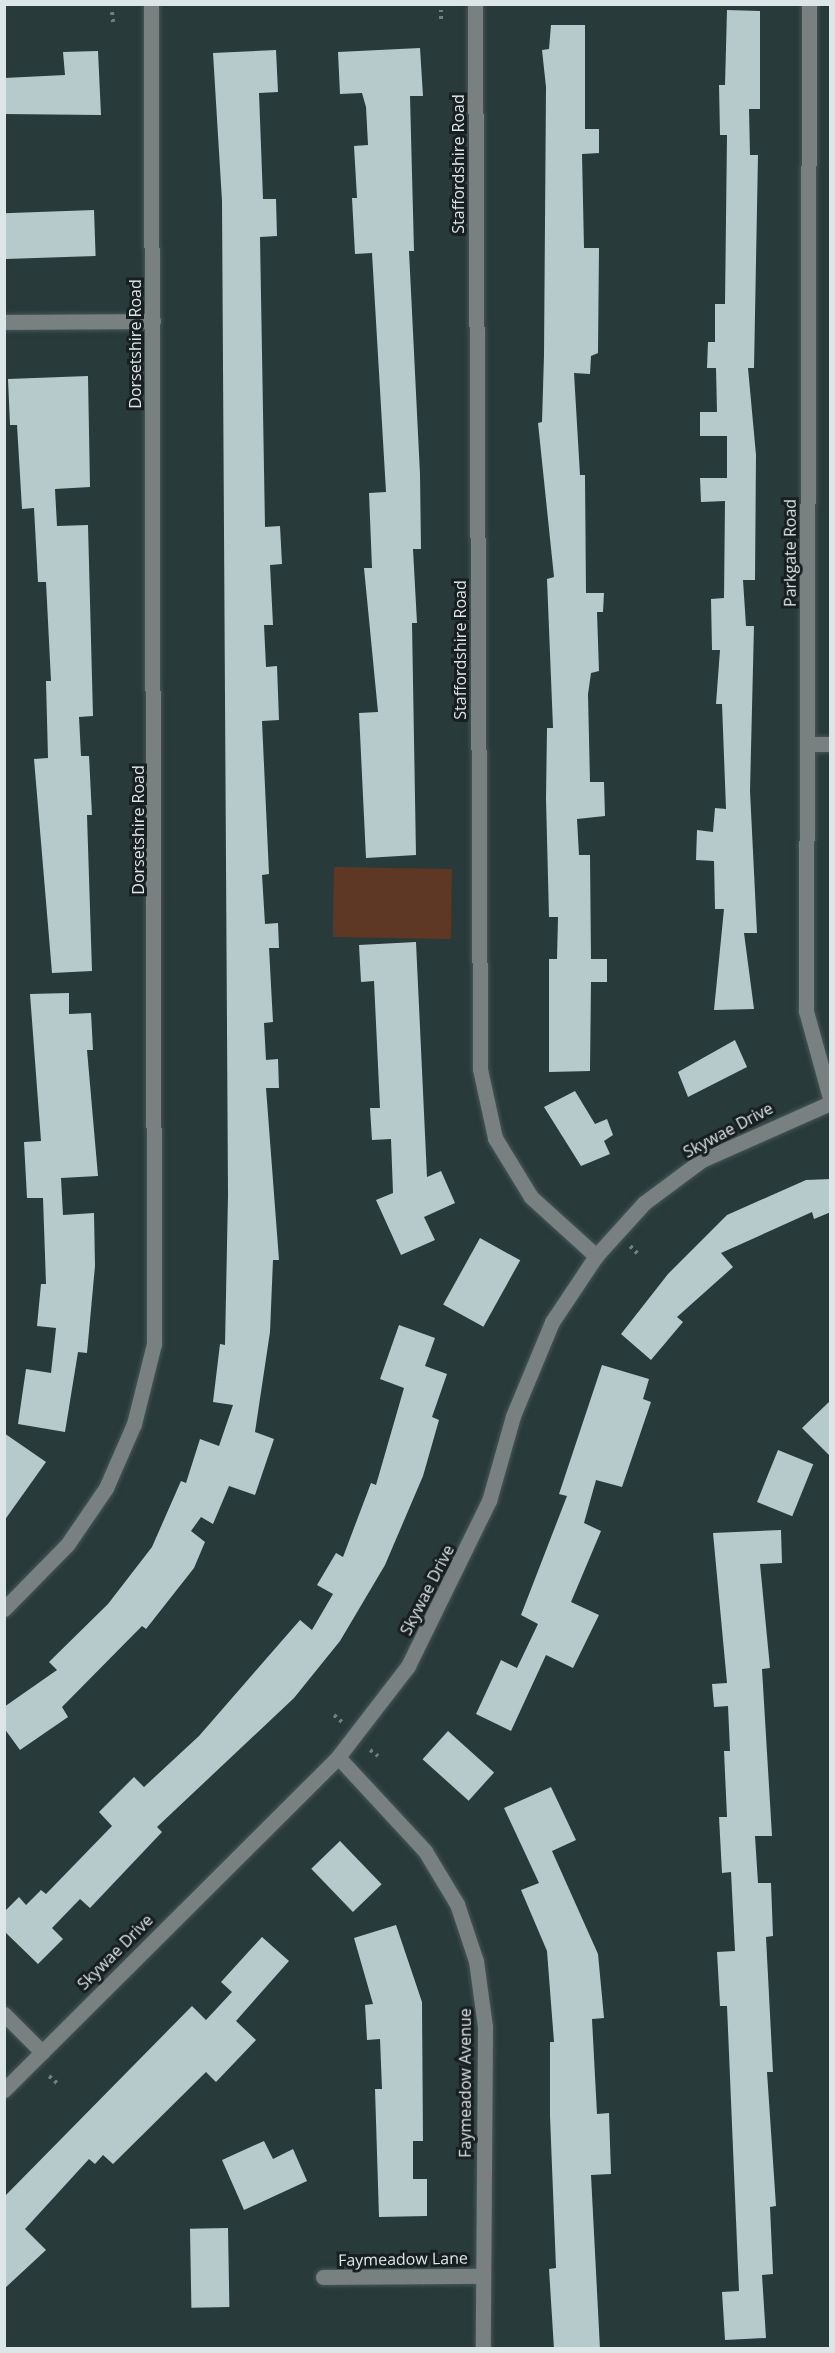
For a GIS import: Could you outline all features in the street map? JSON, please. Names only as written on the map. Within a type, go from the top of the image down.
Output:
[{"type":"street","name":"Dorsetshire Road","points":[[4,1609],[67,1545],[106,1488],[134,1424],[153,1344],[151,4]]},
{"type":"street","name":"Staffordshire Road","points":[[475,4],[480,1069],[495,1138],[531,1197],[596,1256]]},
{"type":"street","name":"Parkgate Road","points":[[809,4],[806,1011],[831,1098]]},
{"type":"street","points":[[4,322],[153,321]]},
{"type":"street","points":[[808,744],[831,744]]},
{"type":"street","name":"Skywae Drive","points":[[4,2090],[338,1757],[408,1665],[458,1572],[552,1322],[596,1256],[644,1203],[702,1160],[831,1103]]},
{"type":"street","name":"Faymeadow Avenue","points":[[338,1757],[425,1851],[457,1904],[476,1961],[485,2027],[483,2349]]},
{"type":"street","points":[[4,2014],[42,2052]]},
{"type":"street","name":"Faymeadow Lane","points":[[323,2277],[483,2276]]},
{"type":"path","points":[[441,10],[441,19]]},
{"type":"path","points":[[112,12],[113,22]]},
{"type":"path","points":[[630,1246],[638,1254]]},
{"type":"path","points":[[334,1715],[343,1723]]},
{"type":"path","points":[[370,1750],[378,1756]]},
{"type":"path","points":[[49,2076],[57,2083]]},
{"type":"shaded area","points":[[334,867],[452,869],[451,939],[333,937]]},
{"type":"building","points":[[727,10],[760,11],[760,109],[749,109],[750,155],[758,155],[754,368],[748,368],[756,455],[755,580],[743,580],[746,626],[754,626],[750,791],[757,933],[744,933],[754,1009],[714,1010],[724,909],[715,909],[714,861],[696,860],[697,830],[713,832],[715,808],[726,809],[722,704],[716,704],[720,650],[712,650],[711,599],[724,598],[725,501],[701,502],[700,478],[727,478],[727,436],[700,436],[700,412],[717,412],[716,368],[707,368],[708,342],[715,342],[715,304],[725,304],[727,135],[720,135],[719,85],[725,85]]},
{"type":"building","points":[[551,25],[585,25],[585,129],[599,129],[599,153],[582,154],[584,248],[599,248],[598,353],[591,356],[590,374],[574,373],[580,475],[585,475],[586,593],[604,593],[603,612],[597,612],[599,671],[591,673],[588,694],[590,782],[604,782],[605,816],[577,819],[579,855],[590,855],[591,959],[607,959],[607,982],[591,982],[590,1071],[549,1072],[549,959],[557,959],[558,917],[549,917],[546,799],[547,728],[553,728],[547,579],[554,577],[538,423],[542,422],[544,355],[546,87],[542,50],[549,49]]},
{"type":"building","points":[[420,48],[423,96],[410,96],[414,251],[409,251],[420,474],[421,549],[413,549],[417,623],[412,623],[416,855],[366,858],[359,713],[378,712],[364,568],[372,568],[369,493],[386,492],[372,253],[355,254],[352,198],[357,198],[354,146],[368,145],[366,107],[362,93],[340,94],[338,52]]},
{"type":"building","points":[[276,50],[278,92],[259,93],[263,199],[276,199],[277,236],[260,237],[265,527],[280,526],[282,564],[270,565],[273,625],[264,625],[266,667],[277,666],[279,720],[262,721],[269,874],[262,875],[265,924],[278,923],[279,948],[269,948],[273,1022],[264,1023],[266,1060],[278,1059],[279,1088],[266,1088],[279,1260],[273,1260],[270,1332],[255,1432],[274,1439],[255,1495],[229,1486],[213,1524],[201,1517],[191,1531],[205,1542],[194,1568],[146,1629],[142,1626],[62,1707],[68,1717],[20,1750],[4,1728],[4,1707],[57,1670],[49,1662],[108,1604],[152,1547],[181,1481],[186,1483],[200,1439],[219,1446],[233,1405],[213,1402],[220,1344],[225,1345],[228,1195],[222,201],[213,53]]},
{"type":"building","points":[[98,51],[101,115],[4,114],[4,78],[65,75],[63,52]]},
{"type":"building","points":[[94,210],[96,256],[6,259],[4,213]]},
{"type":"building","points":[[88,376],[90,487],[55,489],[57,526],[88,525],[93,716],[79,717],[81,756],[89,756],[92,815],[87,815],[92,971],[52,973],[34,759],[48,758],[46,681],[51,681],[46,582],[38,582],[34,508],[22,509],[17,425],[10,425],[8,379]]},
{"type":"building","points":[[416,942],[427,1177],[441,1171],[455,1203],[424,1217],[435,1240],[401,1255],[376,1200],[393,1193],[391,1139],[372,1140],[370,1108],[380,1108],[374,981],[361,982],[359,945]]},
{"type":"building","points":[[69,993],[69,1014],[91,1013],[93,1050],[87,1050],[98,1176],[61,1178],[63,1215],[94,1213],[95,1266],[87,1353],[78,1352],[65,1432],[18,1424],[26,1369],[51,1373],[56,1328],[37,1326],[41,1284],[46,1284],[43,1198],[27,1198],[24,1142],[41,1141],[30,994]]},
{"type":"building","points":[[735,1040],[747,1067],[688,1097],[678,1072]]},
{"type":"building","points":[[575,1091],[595,1124],[607,1119],[613,1135],[604,1141],[610,1154],[581,1166],[544,1107]]},
{"type":"building","points":[[831,1179],[831,1212],[814,1219],[812,1212],[721,1253],[733,1267],[677,1317],[683,1322],[651,1360],[621,1334],[668,1274],[727,1215],[806,1180]]},
{"type":"building","points":[[480,1238],[520,1260],[483,1327],[443,1304]]},
{"type":"building","points":[[399,1325],[435,1338],[425,1366],[447,1374],[432,1417],[439,1420],[423,1476],[385,1565],[340,1641],[294,1698],[157,1827],[162,1832],[90,1908],[80,1899],[52,1928],[63,1939],[38,1964],[4,1931],[4,1912],[19,1897],[26,1905],[41,1890],[46,1894],[112,1826],[99,1812],[134,1777],[144,1787],[199,1736],[300,1620],[312,1630],[333,1594],[317,1585],[336,1553],[343,1557],[371,1483],[376,1485],[404,1388],[380,1379]]},
{"type":"building","points":[[602,1365],[649,1379],[643,1399],[651,1402],[622,1487],[596,1480],[584,1523],[601,1531],[571,1602],[599,1615],[573,1668],[546,1655],[511,1731],[476,1714],[501,1660],[517,1668],[538,1624],[521,1615],[567,1496],[559,1494]]},
{"type":"building","points":[[831,1400],[831,1457],[802,1428]]},
{"type":"building","points":[[4,1433],[46,1462],[4,1521]]},
{"type":"building","points":[[778,1450],[813,1464],[792,1516],[757,1502]]},
{"type":"building","points":[[781,1530],[782,1563],[760,1564],[770,1668],[762,1669],[772,1836],[755,1836],[758,1883],[771,1883],[773,1936],[766,1937],[773,2072],[767,2072],[776,2206],[770,2207],[773,2274],[762,2275],[766,2338],[725,2340],[722,2292],[739,2291],[727,2006],[720,2006],[717,1952],[735,1951],[731,1872],[722,1873],[719,1817],[727,1817],[724,1751],[730,1751],[728,1706],[714,1707],[712,1684],[727,1683],[713,1533]]},
{"type":"building","points":[[448,1731],[494,1772],[469,1801],[423,1759]]},
{"type":"building","points":[[551,1787],[576,1840],[552,1851],[598,1954],[604,2018],[592,2019],[597,2114],[609,2113],[611,2174],[591,2175],[600,2349],[554,2349],[549,2269],[556,2268],[550,2116],[550,2042],[554,2042],[547,1951],[521,1890],[539,1883],[504,1808]]},
{"type":"building","points":[[340,1841],[382,1884],[353,1912],[311,1869]]},
{"type":"building","points":[[396,1925],[422,2002],[423,2141],[413,2141],[413,2179],[427,2179],[427,2216],[379,2217],[375,2089],[382,2089],[380,2039],[367,2040],[365,2005],[373,2004],[354,1938]]},
{"type":"building","points":[[262,1937],[289,1961],[236,2021],[256,2040],[216,2082],[206,2072],[113,2164],[103,2155],[95,2164],[89,2159],[25,2229],[46,2250],[4,2289],[4,2197],[192,2006],[206,2020],[232,1992],[221,1982]]},
{"type":"building","points":[[264,2141],[273,2159],[293,2149],[307,2181],[244,2210],[222,2160]]},
{"type":"building","points":[[228,2228],[229,2307],[191,2308],[190,2229]]}]
